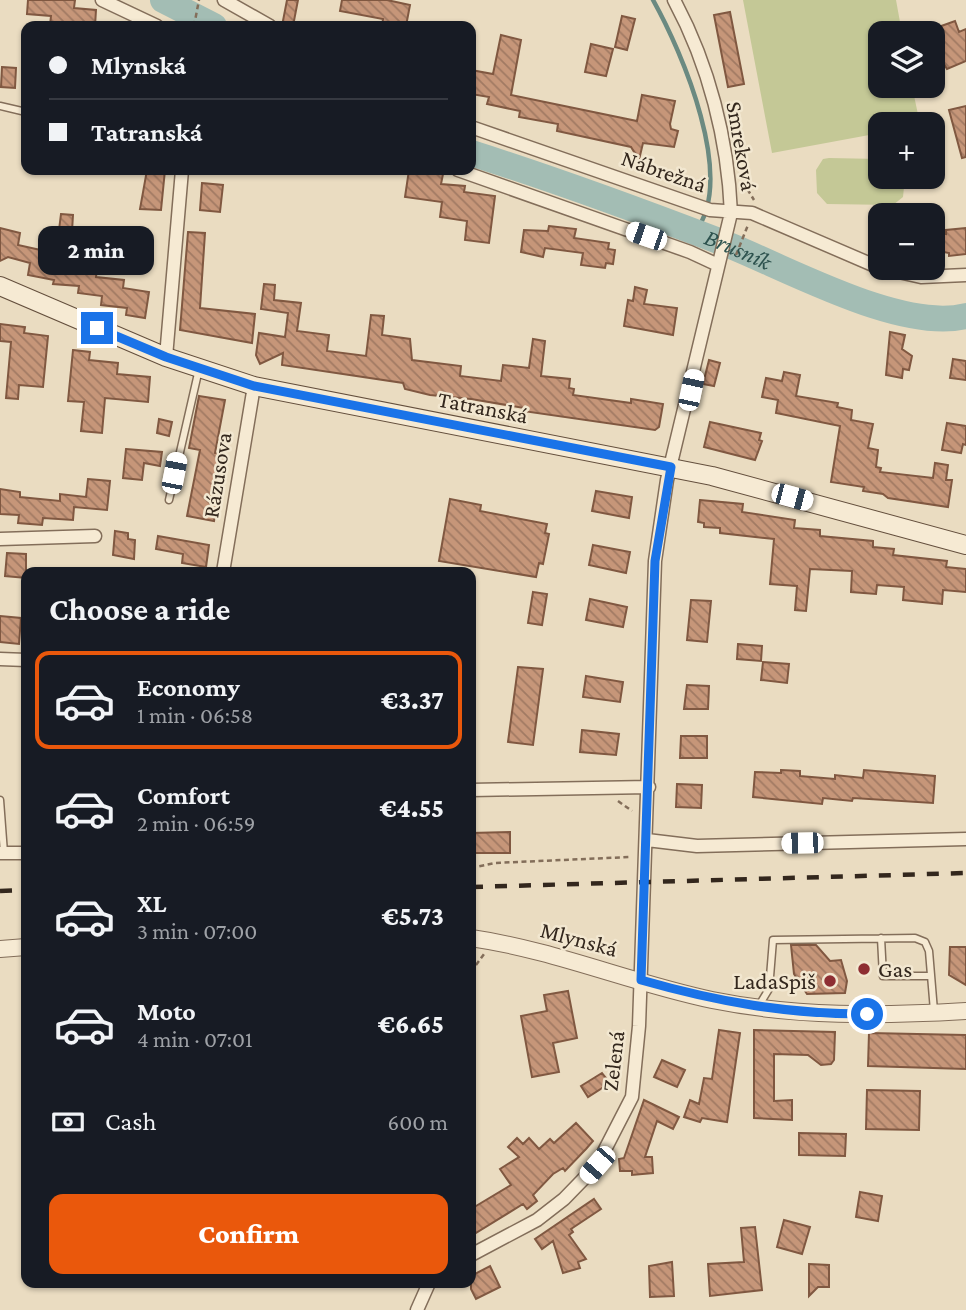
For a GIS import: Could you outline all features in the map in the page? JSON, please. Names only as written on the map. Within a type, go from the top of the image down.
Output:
[{"type":"main road","name":"Tatranská","points":[[0,286],[166,357],[254,386],[671,467],[966,545]]},
{"type":"street","points":[[102,0],[146,21]]},
{"type":"street","points":[[224,0],[261,21]]},
{"type":"street","name":"Smreková","points":[[649,787],[655,561],[671,467],[731,213],[730,173],[706,72],[674,0]]},
{"type":"street","name":"Nábrežná","points":[[476,130],[705,208],[731,213],[752,213],[868,262]]},
{"type":"street","points":[[166,357],[181,175]]},
{"type":"street","points":[[472,175],[719,259]]},
{"type":"street","name":"Nábrežná","points":[[945,276],[966,275]]},
{"type":"street","name":"Rázusova","points":[[224,567],[254,386]]},
{"type":"street","points":[[0,539],[95,536]]},
{"type":"street","points":[[0,659],[21,660]]},
{"type":"street","points":[[476,790],[649,787]]},
{"type":"street","name":"Zelená","points":[[476,1252],[537,1220],[564,1199],[606,1152],[632,1097],[641,980],[649,787]]},
{"type":"street","points":[[647,846],[966,839]]},
{"type":"street","points":[[2,853],[21,853]]},
{"type":"street","name":"Mlynská","points":[[479,939],[539,951],[711,1000],[758,1007],[814,1013],[966,1011]]},
{"type":"street","points":[[0,949],[21,947]]},
{"type":"street","points":[[417,1310],[427,1288]]},
{"type":"lane","points":[[0,106],[21,111]]},
{"type":"lane","points":[[169,500],[199,368]]},
{"type":"lane","points":[[0,800],[2,853]]},
{"type":"lane","points":[[881,938],[883,976],[930,976]]},
{"type":"lane","points":[[758,1007],[769,989],[773,940],[915,938],[925,943],[929,951],[934,1013]]},
{"type":"path","points":[[195,21],[199,0]]},
{"type":"path","points":[[732,264],[744,236]]},
{"type":"path","points":[[476,867],[495,863],[625,858],[647,846],[631,808],[597,788]]},
{"type":"path","points":[[476,965],[483,956],[479,939]]},
{"type":"green space","points":[[743,0],[896,0],[900,21],[868,21],[868,98],[915,98],[917,112],[868,112],[868,135],[772,153]]},
{"type":"green space","points":[[823,159],[868,159],[868,189],[904,189],[903,197],[896,203],[827,204],[817,193],[816,170]]},
{"type":"building","points":[[28,0],[75,0],[74,8],[96,10],[95,21],[50,21],[51,16],[27,14]]},
{"type":"building","points":[[287,0],[298,0],[294,21],[283,21]]},
{"type":"building","points":[[342,0],[387,0],[410,5],[407,21],[383,21],[340,11]]},
{"type":"building","points":[[730,12],[744,84],[728,87],[714,15]]},
{"type":"building","points":[[622,16],[635,19],[627,50],[615,47]]},
{"type":"building","points":[[955,21],[959,32],[966,29],[966,61],[947,69],[945,66],[945,25]]},
{"type":"building","points":[[501,35],[521,40],[511,95],[637,121],[642,95],[675,101],[670,124],[671,129],[678,131],[674,147],[643,143],[639,160],[631,147],[557,131],[558,124],[519,117],[520,111],[487,104],[489,97],[476,95],[476,71],[493,74]]},
{"type":"building","points":[[591,44],[613,49],[606,76],[585,72]]},
{"type":"building","points":[[2,67],[16,68],[15,88],[1,87]]},
{"type":"building","points":[[966,106],[966,157],[962,158],[949,110]]},
{"type":"building","points":[[146,175],[164,175],[161,210],[140,209]]},
{"type":"building","points":[[408,175],[443,175],[441,184],[465,186],[464,192],[495,196],[489,243],[465,240],[467,221],[440,217],[442,202],[405,197]]},
{"type":"building","points":[[202,183],[223,185],[220,212],[200,210]]},
{"type":"building","points":[[61,214],[73,215],[72,231],[59,230]]},
{"type":"building","points":[[549,226],[576,229],[574,238],[609,243],[608,249],[615,250],[613,264],[606,263],[605,268],[581,265],[583,253],[545,248],[543,257],[521,252],[524,230],[548,231]]},
{"type":"building","points":[[0,228],[20,233],[18,245],[45,251],[99,254],[96,277],[124,280],[123,288],[149,292],[145,318],[126,315],[127,308],[101,305],[102,296],[78,293],[79,286],[53,284],[54,280],[28,275],[30,263],[8,257],[0,261]]},
{"type":"building","points":[[966,228],[966,254],[949,256],[949,253],[945,252],[946,230]]},
{"type":"building","points":[[188,232],[205,233],[200,308],[255,314],[252,343],[180,330]]},
{"type":"building","points":[[264,284],[275,285],[274,300],[301,303],[297,331],[329,335],[327,351],[366,356],[371,315],[384,316],[382,335],[410,339],[412,360],[461,366],[460,376],[501,381],[503,365],[529,368],[533,339],[545,341],[541,376],[570,379],[569,388],[574,389],[573,395],[631,403],[631,399],[663,404],[659,427],[655,430],[523,411],[524,408],[471,399],[430,395],[405,389],[403,383],[282,365],[283,353],[260,364],[256,355],[259,333],[285,337],[288,313],[261,309]]},
{"type":"building","points":[[635,287],[647,290],[644,304],[677,308],[673,335],[624,326],[628,300],[633,301]]},
{"type":"building","points":[[0,324],[25,327],[24,333],[48,336],[43,387],[19,385],[18,399],[6,398],[11,342],[0,341]]},
{"type":"building","points":[[890,332],[905,335],[902,349],[912,356],[909,370],[903,369],[902,378],[886,375]]},
{"type":"building","points":[[73,350],[90,352],[89,360],[118,363],[117,374],[150,377],[148,402],[105,398],[102,433],[81,431],[84,402],[68,401]]},
{"type":"building","points":[[953,359],[966,361],[966,380],[950,378]]},
{"type":"building","points":[[709,360],[720,363],[714,386],[703,384]]},
{"type":"building","points":[[784,372],[800,375],[796,396],[838,403],[837,407],[852,410],[851,420],[873,424],[868,448],[878,450],[876,467],[881,468],[880,472],[933,478],[935,463],[948,465],[946,480],[952,480],[948,507],[888,498],[883,494],[863,491],[864,487],[831,482],[840,426],[776,413],[778,400],[762,397],[766,378],[782,381]]},
{"type":"building","points":[[199,396],[225,400],[215,453],[226,455],[214,521],[187,516],[200,450],[189,448]]},
{"type":"building","points":[[159,419],[172,422],[169,436],[157,433]]},
{"type":"building","points":[[710,422],[761,433],[759,440],[762,441],[755,460],[704,447]]},
{"type":"building","points":[[947,423],[966,426],[966,445],[963,444],[961,453],[942,450]]},
{"type":"building","points":[[126,449],[162,452],[160,466],[144,463],[142,480],[123,478]]},
{"type":"building","points":[[88,479],[110,481],[107,510],[74,507],[73,520],[43,518],[42,525],[18,523],[19,515],[0,514],[0,489],[20,492],[20,497],[60,501],[60,494],[86,497]]},
{"type":"building","points":[[596,491],[632,497],[629,518],[592,511]]},
{"type":"building","points":[[450,499],[481,505],[480,511],[547,524],[545,533],[549,534],[543,564],[539,563],[536,577],[439,561]]},
{"type":"building","points":[[700,500],[743,504],[742,512],[795,520],[794,528],[820,530],[820,536],[873,541],[873,547],[894,549],[893,555],[947,561],[946,567],[966,569],[966,592],[943,590],[942,604],[903,600],[904,587],[877,585],[876,594],[851,592],[852,571],[810,569],[806,611],[795,610],[797,586],[770,584],[774,539],[720,533],[720,528],[704,527],[704,523],[698,522]]},
{"type":"building","points":[[115,531],[128,533],[128,539],[135,540],[134,559],[113,555]]},
{"type":"building","points":[[158,536],[209,545],[206,567],[182,563],[183,554],[156,549]]},
{"type":"building","points":[[593,545],[630,552],[626,573],[589,565]]},
{"type":"building","points":[[7,553],[26,554],[26,567],[21,567],[21,578],[5,576]]},
{"type":"building","points":[[533,592],[547,594],[542,625],[528,623]]},
{"type":"building","points":[[590,599],[627,607],[623,627],[586,620]]},
{"type":"building","points":[[691,600],[711,601],[707,642],[687,640]]},
{"type":"building","points":[[0,616],[21,618],[19,644],[0,642]]},
{"type":"building","points":[[738,644],[762,646],[761,661],[737,659]]},
{"type":"building","points":[[763,662],[789,664],[787,683],[761,680]]},
{"type":"building","points":[[518,667],[543,669],[533,745],[508,742]]},
{"type":"building","points":[[586,676],[623,682],[620,702],[583,697]]},
{"type":"building","points":[[687,685],[709,686],[708,709],[684,709]]},
{"type":"building","points":[[582,730],[619,734],[616,755],[580,752]]},
{"type":"building","points":[[681,736],[707,736],[707,758],[680,758]]},
{"type":"building","points":[[781,770],[800,771],[800,776],[835,779],[835,775],[863,778],[864,770],[935,776],[933,803],[823,798],[822,804],[753,797],[755,772],[781,773]]},
{"type":"building","points":[[677,784],[702,785],[701,808],[676,807]]},
{"type":"building","points":[[510,832],[510,853],[476,853],[476,833]]},
{"type":"building","points":[[791,945],[816,945],[830,961],[841,960],[847,981],[845,993],[807,994],[794,974]]},
{"type":"building","points":[[950,947],[966,947],[966,985],[949,975]]},
{"type":"building","points":[[568,991],[577,1038],[553,1043],[559,1072],[532,1077],[521,1016],[547,1011],[544,995]]},
{"type":"building","points":[[719,1030],[740,1033],[727,1122],[702,1118],[700,1122],[684,1117],[690,1100],[699,1104],[704,1078],[712,1079]]},
{"type":"building","points":[[754,1030],[835,1032],[834,1060],[831,1064],[821,1065],[808,1055],[774,1054],[774,1101],[792,1100],[792,1120],[754,1118]]},
{"type":"building","points":[[869,1033],[966,1035],[966,1069],[868,1066]]},
{"type":"building","points":[[662,1060],[685,1070],[677,1087],[654,1077]]},
{"type":"building","points":[[602,1073],[610,1083],[588,1097],[581,1086]]},
{"type":"building","points":[[867,1090],[920,1091],[919,1130],[866,1129]]},
{"type":"building","points":[[644,1100],[679,1117],[673,1129],[657,1121],[645,1157],[652,1157],[653,1173],[632,1175],[632,1171],[620,1171],[619,1159],[624,1158]]},
{"type":"building","points":[[576,1123],[593,1141],[565,1171],[563,1168],[553,1174],[533,1195],[537,1201],[527,1209],[523,1204],[476,1233],[476,1206],[511,1185],[500,1169],[519,1157],[508,1147],[517,1138],[523,1144],[529,1138],[539,1149],[550,1139],[554,1143]]},
{"type":"building","points":[[799,1133],[846,1134],[845,1156],[799,1155]]},
{"type":"building","points":[[860,1192],[882,1196],[878,1221],[856,1217]]},
{"type":"building","points":[[594,1199],[601,1209],[571,1229],[573,1232],[569,1235],[586,1259],[578,1262],[580,1268],[563,1273],[553,1241],[542,1249],[535,1239]]},
{"type":"building","points":[[784,1220],[810,1227],[802,1254],[777,1247]]},
{"type":"building","points":[[755,1227],[762,1290],[710,1296],[708,1264],[744,1262],[741,1228]]},
{"type":"building","points":[[672,1262],[674,1296],[650,1297],[649,1266]]},
{"type":"building","points":[[809,1264],[829,1265],[829,1287],[818,1287],[809,1296]]},
{"type":"building","points":[[490,1266],[500,1287],[476,1299],[471,1288],[476,1288],[476,1273]]},
{"type":"waterway","name":"Brusník","points":[[163,0],[204,21]]},
{"type":"waterway","points":[[653,0],[690,82],[708,149],[710,181],[706,209],[695,232]]},
{"type":"waterway","name":"Brusník","points":[[476,155],[686,228],[874,306],[908,315],[939,319],[966,316]]},
{"type":"railway","points":[[476,887],[966,873]]},
{"type":"railway","points":[[0,891],[21,890]]},
{"type":"place","name":"Gas","points":[[864,969]]},
{"type":"place","name":"LadaSpiš","points":[[830,981]]},
{"type":"route","points":[[97,328],[166,357],[254,386],[325,402],[671,467],[655,561],[641,980],[711,1000],[788,1011],[867,1014]]}]
